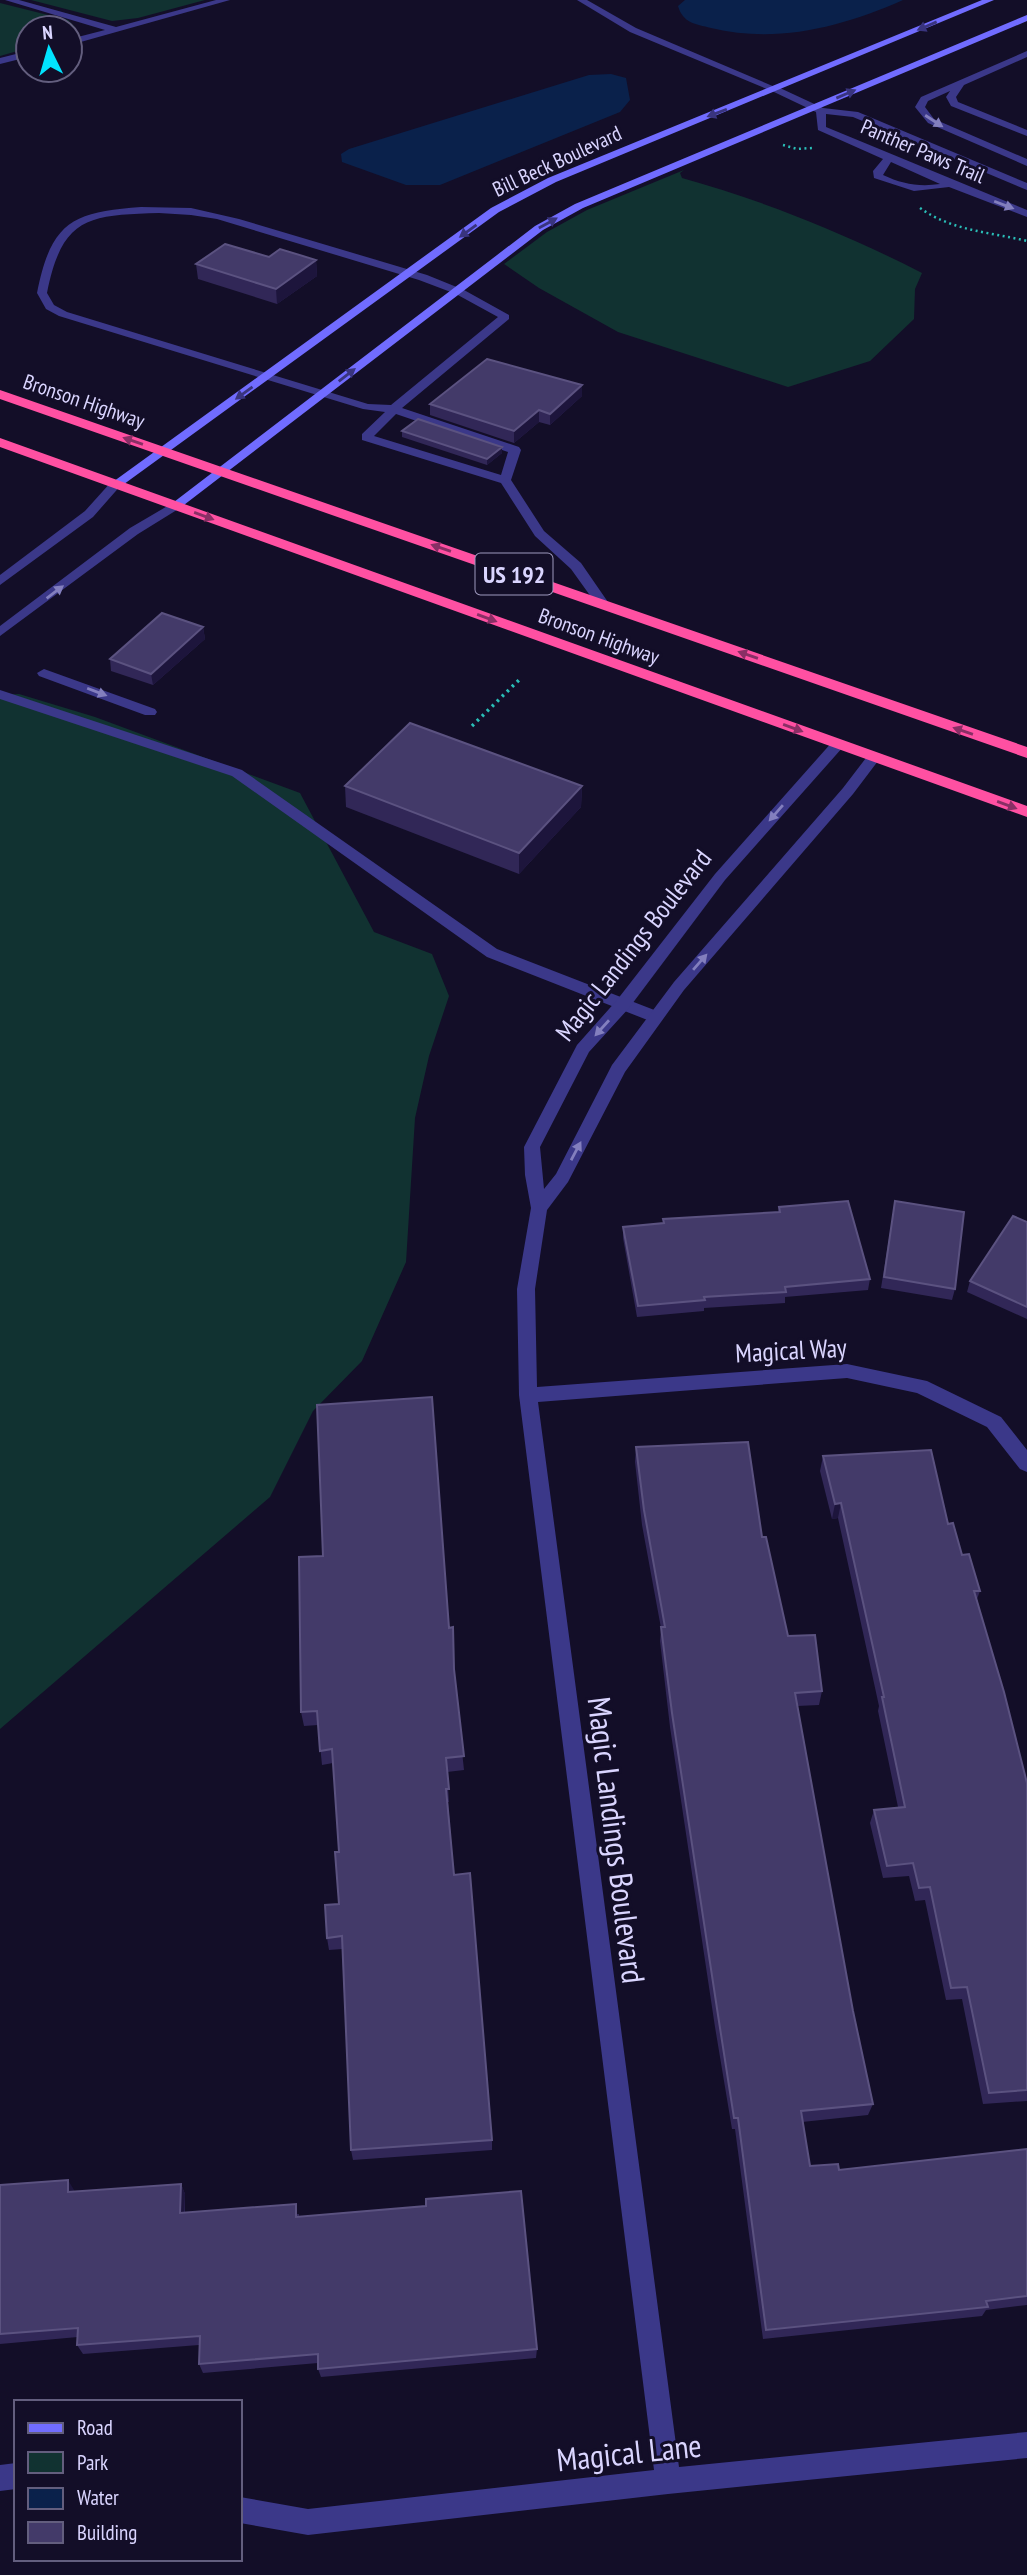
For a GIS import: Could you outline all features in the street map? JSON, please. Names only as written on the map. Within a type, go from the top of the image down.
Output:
[{"type":"highway","name":"Bronson Highway","points":[[0,394],[1027,753]]},
{"type":"highway","name":"Bronson Highway","points":[[0,442],[1027,812]]},
{"type":"street","points":[[9,0],[117,30]]},
{"type":"street","points":[[84,38],[226,0]]},
{"type":"street","name":"Panther Paws Trail","points":[[581,0],[634,30],[818,110],[855,114],[1027,187]]},
{"type":"street","name":"Bill Beck Boulevard","points":[[117,484],[495,211],[552,180],[777,90],[990,0]]},
{"type":"street","name":"Bill Beck Boulevard","points":[[176,505],[538,228],[579,206],[818,110],[1027,18]]},
{"type":"street","points":[[1027,54],[924,99],[920,107],[931,121],[1027,163]]},
{"type":"street","points":[[959,85],[951,97],[954,104],[1027,133]]},
{"type":"street","name":"Panther Paws Trail","points":[[818,110],[821,128],[1027,214]]},
{"type":"street","points":[[888,158],[878,171],[878,176],[894,185],[926,191],[951,184]]},
{"type":"street","points":[[505,480],[515,450],[481,443],[432,427],[394,409],[367,407],[63,314],[50,307],[42,293],[55,246],[64,233],[80,220],[122,212],[201,213],[411,272],[456,290],[505,317],[394,409],[366,437],[410,445],[461,461],[505,480],[539,533],[576,566],[604,605]]},
{"type":"street","points":[[0,581],[89,514],[117,484]]},
{"type":"street","points":[[0,632],[134,531],[176,505]]},
{"type":"street","points":[[44,673],[150,712]]},
{"type":"street","points":[[0,694],[237,773],[492,953],[656,1017]]},
{"type":"street","name":"Magic Landings Boulevard","points":[[668,2481],[528,1395],[526,1289],[539,1208],[533,1175],[532,1147],[583,1049],[623,1004],[720,877],[838,744]]},
{"type":"street","name":"Magic Landings Boulevard","points":[[539,1208],[562,1178],[618,1069],[679,986],[848,791],[874,757]]},
{"type":"street","name":"Magical Way","points":[[528,1395],[847,1371],[921,1386],[994,1422],[1027,1464]]},
{"type":"street","name":"Magical Lane","points":[[242,2510],[308,2522],[668,2481],[1027,2445]]},
{"type":"path","points":[[472,726],[522,677]]},
{"type":"green space","points":[[31,0],[205,0],[138,18],[112,21]]},
{"type":"green space","points":[[0,3],[44,14],[14,14],[14,52],[0,56]]},
{"type":"green space","points":[[684,170],[680,173],[682,178],[805,220],[922,273],[915,289],[914,319],[870,361],[788,387],[618,332],[539,288],[504,264],[547,232],[587,210]]},
{"type":"green space","points":[[19,694],[95,717],[300,793],[374,932],[432,954],[449,996],[429,1056],[415,1118],[406,1262],[362,1361],[313,1411],[270,1497],[0,1729],[0,695]]},
{"type":"water","points":[[685,0],[903,0],[833,25],[760,34],[711,28],[690,22],[678,6]]},
{"type":"water","points":[[611,74],[626,78],[630,100],[620,112],[440,185],[406,185],[342,162],[341,154],[349,149],[589,75]]},
{"type":"building","points":[[225,244],[269,257],[280,249],[316,260],[276,289],[196,264]]},
{"type":"building","points":[[487,359],[582,385],[550,414],[539,410],[514,431],[430,404]]},
{"type":"building","points":[[418,419],[502,447],[487,459],[402,431]]},
{"type":"building","points":[[162,613],[203,627],[151,674],[110,659]]},
{"type":"building","points":[[410,723],[582,786],[519,853],[345,786]]},
{"type":"building","points":[[848,1201],[870,1279],[785,1287],[786,1292],[704,1297],[705,1300],[638,1306],[623,1227],[664,1223],[663,1219],[780,1212],[779,1207]]},
{"type":"building","points":[[895,1201],[964,1212],[955,1289],[884,1277]]},
{"type":"building","points":[[1013,1216],[1027,1222],[1027,1307],[970,1281]]},
{"type":"building","points":[[432,1397],[449,1628],[453,1627],[454,1669],[464,1756],[446,1758],[449,1789],[446,1789],[454,1875],[470,1873],[492,2140],[351,2150],[342,1936],[327,1938],[325,1905],[339,1904],[335,1852],[339,1852],[332,1749],[320,1751],[317,1711],[301,1712],[299,1557],[323,1556],[317,1405]]},
{"type":"building","points":[[748,1442],[762,1537],[766,1537],[788,1636],[815,1635],[822,1691],[795,1693],[853,2011],[873,2104],[801,2111],[810,2166],[838,2164],[839,2170],[1027,2149],[1027,2296],[986,2301],[988,2307],[766,2330],[738,2118],[734,2118],[672,1713],[661,1627],[665,1627],[644,1510],[636,1447]]},
{"type":"building","points":[[931,1450],[948,1524],[953,1523],[962,1555],[969,1554],[980,1591],[974,1591],[1027,1783],[1027,2090],[989,2093],[967,1987],[951,1988],[930,1887],[919,1888],[913,1863],[887,1866],[874,1810],[905,1807],[884,1697],[841,1503],[835,1504],[823,1456]]},
{"type":"building","points":[[68,2180],[68,2192],[181,2184],[180,2213],[296,2204],[296,2217],[426,2206],[426,2199],[521,2191],[537,2349],[318,2369],[318,2354],[199,2364],[200,2336],[77,2345],[78,2328],[0,2334],[0,2185]]}]
